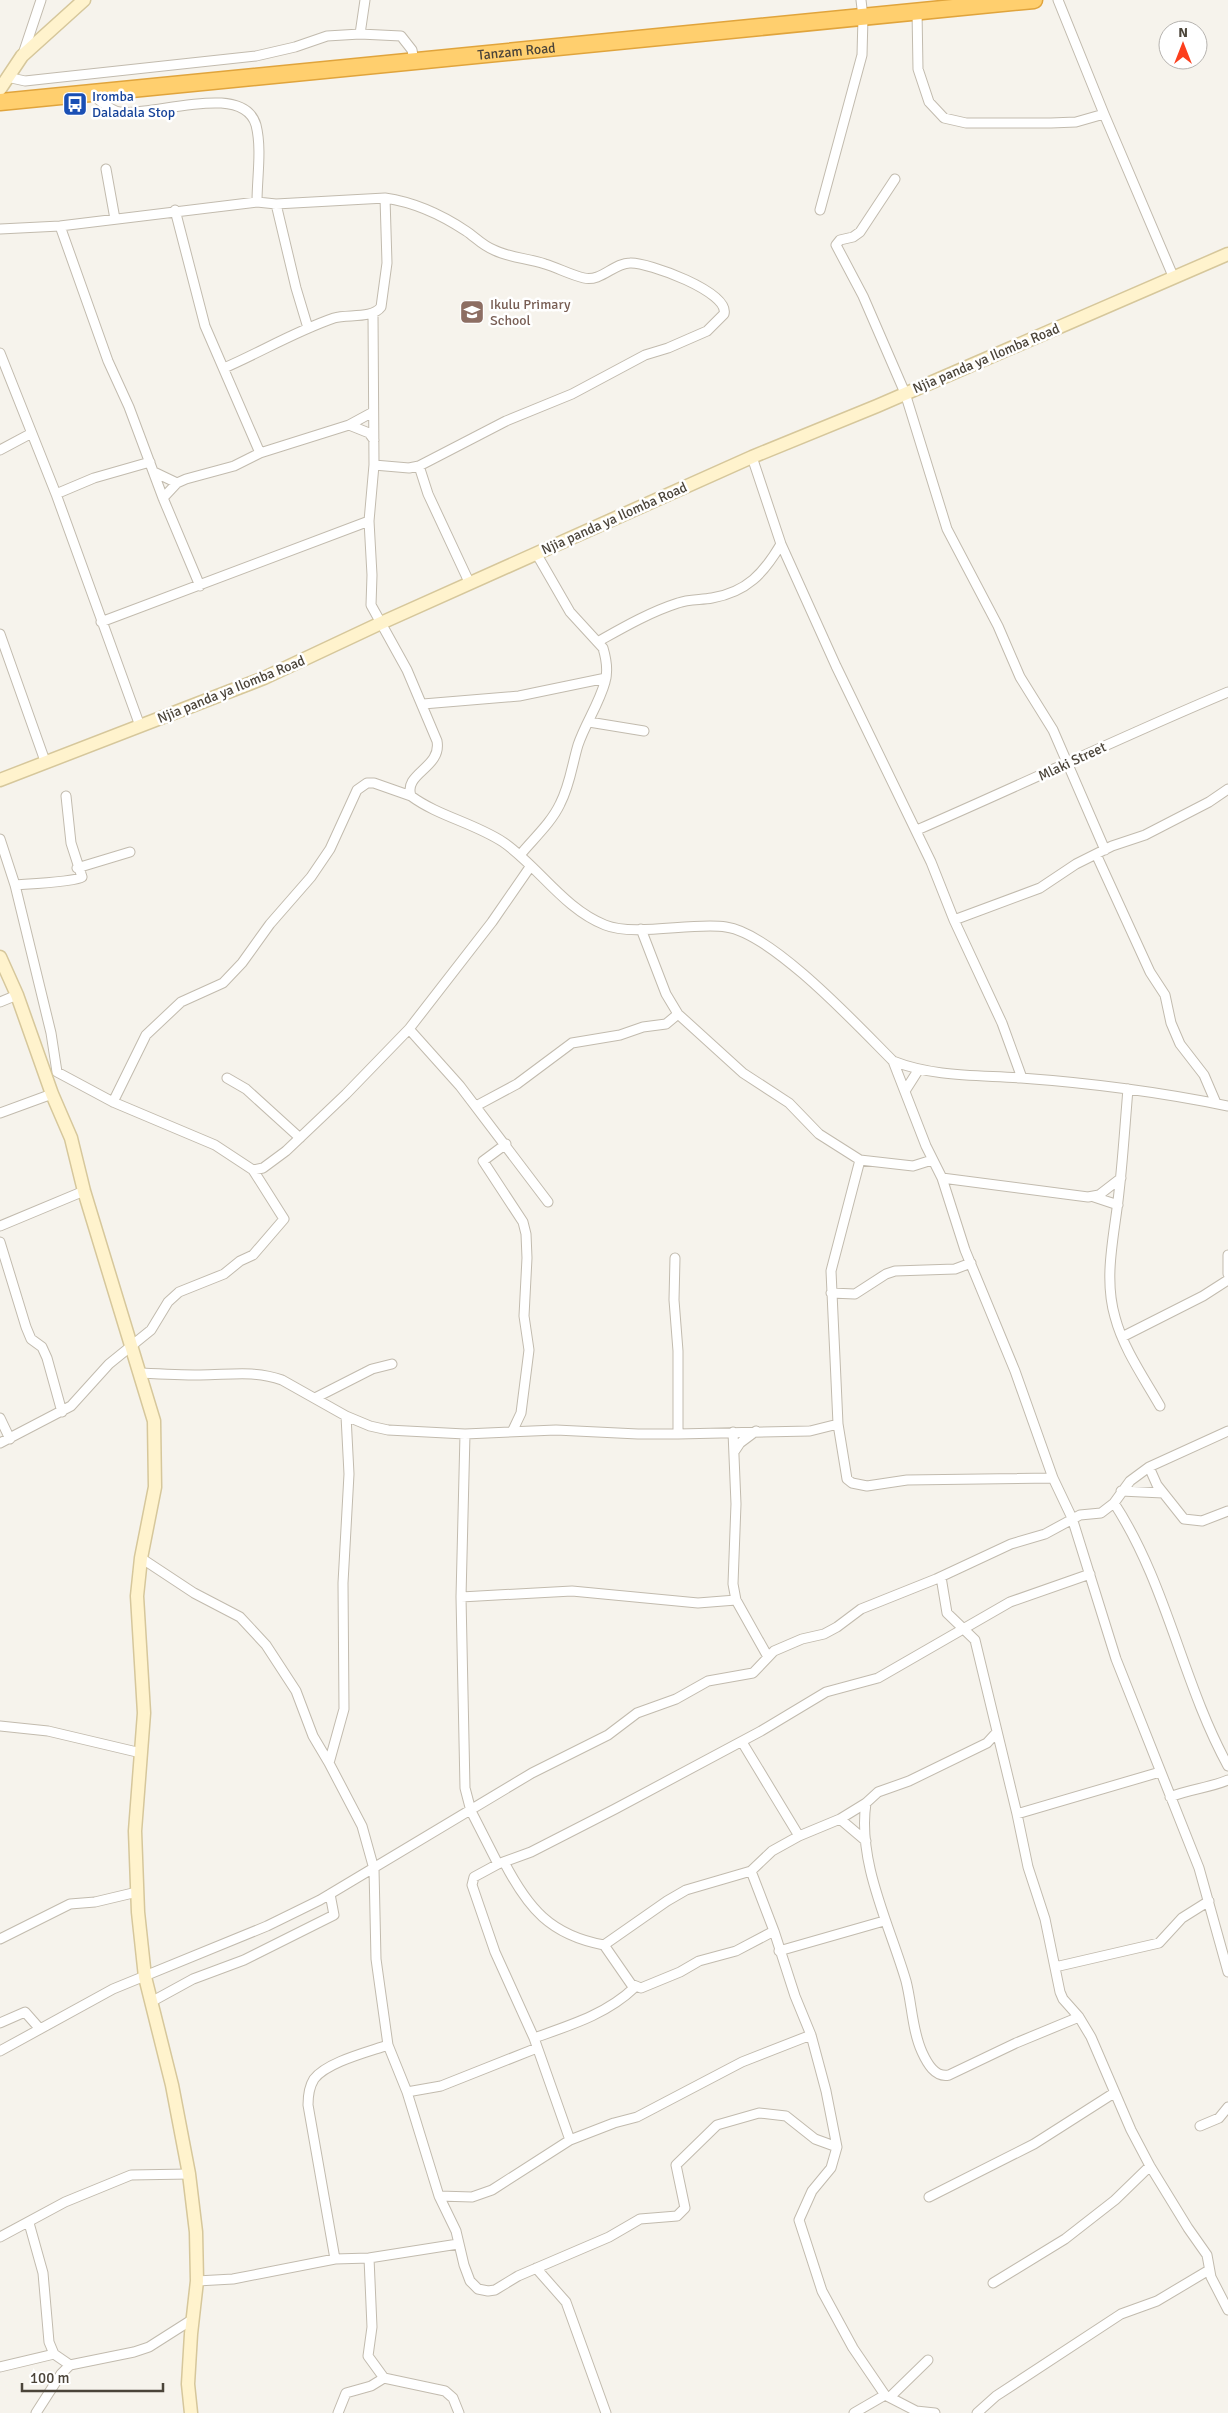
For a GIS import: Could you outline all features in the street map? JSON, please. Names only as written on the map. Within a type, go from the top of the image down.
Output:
[{"type":"highway","name":"Tanzam Road","points":[[0,102],[917,12],[957,4],[1034,0]]},
{"type":"street","points":[[22,56],[41,0]]},
{"type":"street","points":[[0,89],[22,56],[84,0]]},
{"type":"street","points":[[360,34],[365,0]]},
{"type":"street","points":[[820,210],[862,55],[863,17],[861,0]]},
{"type":"street","points":[[1058,0],[1173,276]]},
{"type":"street","points":[[917,12],[918,70],[929,102],[944,118],[966,123],[1042,124],[1076,122],[1104,114]]},
{"type":"street","points":[[7,77],[26,81],[256,56],[326,36],[360,34],[401,36],[412,50],[414,62]]},
{"type":"street","points":[[91,94],[120,112],[139,113],[204,103],[236,105],[255,122],[259,138],[257,202]]},
{"type":"street","points":[[106,169],[115,219]]},
{"type":"street","points":[[895,179],[860,232],[853,237],[840,240],[836,246],[863,296],[904,393],[947,529],[998,626],[1020,678],[1052,730],[1150,972],[1165,995],[1171,1023],[1180,1044],[1204,1076],[1216,1103]]},
{"type":"street","points":[[224,368],[308,328],[336,317],[373,314],[381,307],[387,263],[385,198]]},
{"type":"street","points":[[0,229],[60,226],[175,210],[257,202],[276,204],[385,198],[401,200],[442,218],[495,251],[547,264],[585,279],[596,278],[623,264],[645,264],[696,284],[721,302],[725,311],[716,324],[707,331],[668,348],[645,355],[572,394],[506,421],[420,466],[409,468],[374,465]]},
{"type":"street","points":[[276,204],[296,288],[308,328]]},
{"type":"street","points":[[175,210],[205,326],[260,453]]},
{"type":"street","points":[[60,226],[108,361],[200,586]]},
{"type":"street","name":"Njia panda ya Ilomba Road","points":[[0,780],[45,761],[264,678],[381,623],[752,457],[1228,254]]},
{"type":"street","points":[[373,314],[374,465],[369,521],[372,575],[371,605],[396,648],[423,704],[437,741],[438,752],[413,780],[410,788],[411,796]]},
{"type":"street","points":[[0,353],[30,434],[56,494],[140,726]]},
{"type":"street","points":[[163,498],[176,483],[234,466],[260,453],[349,425],[374,412]]},
{"type":"street","points":[[349,425],[369,433],[374,440]]},
{"type":"street","points":[[0,450],[30,434]]},
{"type":"street","points":[[752,457],[781,544],[836,666],[916,830],[954,920],[1002,1023],[1022,1078]]},
{"type":"street","points":[[56,494],[94,478],[150,462]]},
{"type":"street","points":[[420,466],[428,494],[470,584]]},
{"type":"street","points":[[154,472],[176,483]]},
{"type":"street","points":[[101,622],[369,521]]},
{"type":"street","points":[[598,641],[628,624],[679,602],[714,598],[739,589],[762,574],[781,544]]},
{"type":"street","points":[[520,855],[549,822],[561,803],[578,745],[590,722],[606,678],[606,656],[598,641],[582,627],[570,612],[536,553]]},
{"type":"street","points":[[0,634],[45,761]]},
{"type":"street","points":[[423,704],[519,696],[606,678]]},
{"type":"street","name":"Mlaki Street","points":[[916,830],[1067,765],[1142,728],[1228,692]]},
{"type":"street","points":[[590,722],[644,731]]},
{"type":"street","points":[[113,1102],[146,1035],[181,1002],[224,983],[242,963],[270,924],[311,877],[330,849],[356,790],[367,782],[411,796],[419,802],[471,825],[520,855],[530,867],[583,914],[608,926],[641,928],[727,927],[749,934],[821,989],[893,1061],[906,1091],[932,1160],[942,1178],[971,1263],[1015,1371],[1052,1478],[1072,1518],[1116,1659],[1199,1868],[1228,1972]]},
{"type":"street","points":[[954,920],[1040,888],[1076,864],[1100,852],[1145,835],[1209,802],[1228,789]]},
{"type":"street","points":[[14,885],[59,880],[73,881],[82,877],[77,868],[71,843],[66,796]]},
{"type":"street","points":[[0,839],[14,885],[51,1033],[57,1072],[113,1102],[205,1140],[254,1170],[284,1219],[253,1255],[240,1260],[224,1274],[179,1292],[168,1302],[151,1330],[109,1364],[78,1400],[62,1412],[0,1444]]},
{"type":"street","points":[[77,868],[130,852]]},
{"type":"street","points":[[254,1170],[263,1168],[300,1138],[409,1029],[492,922],[530,867]]},
{"type":"street","points":[[641,928],[666,994],[678,1014],[743,1073],[789,1103],[819,1134],[860,1160],[913,1166],[932,1160]]},
{"type":"street","points":[[0,956],[17,995],[52,1094],[71,1138],[84,1191],[141,1373],[154,1422],[155,1487],[141,1558],[137,1596],[144,1713],[135,1831],[137,1892],[145,1977],[172,2085],[189,2174],[196,2232],[197,2281],[192,2319],[188,2384],[191,2413]]},
{"type":"street","points":[[0,1002],[17,995]]},
{"type":"street","points":[[476,1106],[517,1084],[572,1043],[620,1035],[643,1026],[666,1024],[678,1014]]},
{"type":"street","points":[[409,1029],[476,1106],[548,1202]]},
{"type":"street","points":[[893,1061],[919,1069],[969,1076],[1022,1078],[1128,1089],[1228,1106]]},
{"type":"street","points":[[906,1091],[919,1069]]},
{"type":"street","points":[[227,1078],[246,1089],[300,1138]]},
{"type":"street","points":[[1128,1089],[1121,1178],[1110,1265],[1109,1292],[1115,1319],[1122,1337],[1160,1406]]},
{"type":"street","points":[[0,1113],[52,1094]]},
{"type":"street","points":[[506,1144],[483,1161],[523,1222],[526,1234],[527,1258],[524,1316],[529,1350],[521,1413],[512,1432]]},
{"type":"street","points":[[860,1160],[831,1270],[838,1424],[847,1479],[852,1483],[867,1486],[907,1480],[1052,1478]]},
{"type":"street","points":[[942,1178],[1094,1197],[1118,1205]]},
{"type":"street","points":[[1094,1197],[1121,1178]]},
{"type":"street","points":[[0,1226],[84,1191]]},
{"type":"street","points":[[0,1242],[26,1327],[31,1339],[42,1347],[47,1358],[62,1412]]},
{"type":"street","points":[[1228,1255],[1228,1274]]},
{"type":"street","points":[[676,1258],[674,1300],[678,1351],[678,1434]]},
{"type":"street","points":[[831,1294],[860,1293],[886,1274],[895,1272],[955,1269],[971,1263]]},
{"type":"street","points":[[1122,1337],[1203,1296],[1228,1280]]},
{"type":"street","points":[[315,1398],[372,1369],[392,1364]]},
{"type":"street","points":[[141,1373],[200,1375],[257,1373],[282,1380],[346,1416],[370,1426],[388,1430],[465,1434],[556,1430],[678,1434],[810,1431],[838,1424]]},
{"type":"street","points":[[329,1763],[344,1709],[342,1583],[349,1474],[346,1416]]},
{"type":"street","points":[[0,1418],[10,1439]]},
{"type":"street","points":[[734,1452],[740,1443],[756,1431]]},
{"type":"street","points":[[0,2051],[113,1989],[267,1926],[330,1894],[471,1811],[532,1772],[608,1735],[637,1713],[676,1699],[708,1681],[753,1673],[781,1646],[824,1634],[861,1609],[941,1577],[1011,1544],[1045,1534],[1072,1518],[1080,1515],[1102,1513],[1114,1503],[1130,1481],[1149,1468],[1228,1431]]},
{"type":"street","points":[[733,1432],[736,1504],[732,1562],[736,1600],[768,1657]]},
{"type":"street","points":[[465,1434],[461,1597],[464,1779],[471,1811],[501,1863],[535,1912],[546,1921],[573,1935],[604,1945],[620,1970],[635,1987],[641,1988],[680,1972],[699,1961],[736,1951],[774,1931]]},
{"type":"street","points":[[1149,1468],[1163,1493],[1184,1519],[1202,1521],[1228,1511]]},
{"type":"street","points":[[1121,1491],[1163,1493]]},
{"type":"street","points":[[1114,1503],[1126,1522],[1150,1572],[1207,1727],[1228,1766]]},
{"type":"street","points":[[141,1558],[205,1600],[240,1617],[266,1645],[292,1684],[313,1736],[362,1826],[374,1868],[376,1959],[388,2046],[407,2092],[439,2196],[456,2231],[458,2244],[470,2281],[478,2288],[488,2291],[495,2290],[536,2268],[609,2237],[640,2219],[677,2216],[685,2208],[676,2165],[717,2125],[759,2113],[786,2116],[816,2139],[837,2147]]},
{"type":"street","points":[[570,2140],[534,2038],[495,1952],[472,1885],[476,1874],[538,1849],[742,1742],[826,1692],[878,1678],[1010,1602],[1090,1574]]},
{"type":"street","points":[[941,1577],[948,1613],[975,1640],[1028,1867],[1045,1920],[1058,1986],[1063,1999],[1079,2016],[1091,2037],[1114,2093],[1150,2166],[1207,2255],[1213,2283],[1228,2310]]},
{"type":"street","points":[[461,1597],[572,1591],[698,1603],[736,1600]]},
{"type":"street","points":[[0,1726],[48,1732],[141,1753]]},
{"type":"street","points":[[604,1945],[686,1890],[751,1871],[772,1851],[799,1836],[840,1819],[866,1803],[878,1792],[909,1781],[987,1743],[998,1732]]},
{"type":"street","points":[[742,1742],[799,1836]]},
{"type":"street","points":[[987,1743],[1001,1745]]},
{"type":"street","points":[[1017,1814],[1160,1772]]},
{"type":"street","points":[[1170,1797],[1188,1790],[1213,1787],[1228,1780]]},
{"type":"street","points":[[866,1803],[866,1841],[884,1921],[906,1983],[921,2050],[932,2069],[940,2075],[948,2076],[1016,2043],[1079,2016]]},
{"type":"street","points":[[840,1819],[866,1841]]},
{"type":"street","points":[[751,1871],[811,2034],[826,2091],[837,2147],[831,2168],[812,2191],[799,2220],[822,2291],[853,2348],[887,2396],[916,2411],[935,2413]]},
{"type":"street","points":[[0,1939],[70,1904],[95,1902],[137,1892]]},
{"type":"street","points":[[150,2002],[192,1979],[244,1960],[334,1915],[330,1894]]},
{"type":"street","points":[[1055,1966],[1160,1943],[1182,1918],[1209,1901]]},
{"type":"street","points":[[779,1951],[884,1921]]},
{"type":"street","points":[[534,2038],[597,2014],[620,2002],[635,1987]]},
{"type":"street","points":[[0,2023],[25,2012],[40,2029]]},
{"type":"street","points":[[439,2196],[472,2197],[492,2190],[570,2140],[614,2122],[637,2117],[742,2062],[811,2034]]},
{"type":"street","points":[[335,2259],[308,2105],[309,2091],[316,2076],[331,2067],[388,2046]]},
{"type":"street","points":[[407,2092],[441,2086],[537,2048]]},
{"type":"street","points":[[929,2197],[1034,2144],[1114,2093]]},
{"type":"street","points":[[1200,2126],[1219,2118],[1228,2107]]},
{"type":"street","points":[[993,2283],[1065,2239],[1115,2200],[1150,2166]]},
{"type":"street","points":[[0,2237],[28,2224],[65,2202],[131,2175],[189,2174]]},
{"type":"street","points":[[28,2224],[43,2273],[48,2337],[54,2354],[70,2365]]},
{"type":"street","points":[[197,2281],[233,2279],[335,2259],[369,2258],[458,2244]]},
{"type":"street","points":[[369,2258],[372,2327],[368,2356],[384,2378],[445,2391],[453,2398],[458,2413]]},
{"type":"street","points":[[536,2268],[566,2302],[606,2413]]},
{"type":"street","points":[[977,2413],[996,2396],[1121,2314],[1157,2301],[1209,2270]]},
{"type":"street","points":[[36,2413],[61,2374],[70,2365],[134,2352],[149,2346],[192,2319]]},
{"type":"street","points":[[0,2367],[54,2354]]},
{"type":"street","points":[[854,2413],[887,2396],[928,2360]]},
{"type":"street","points":[[338,2413],[346,2393],[371,2386],[384,2378]]},
{"type":"place","name":"Iromba Daladala Stop","points":[[75,104]]},
{"type":"place","name":"Ikulu Primary School","points":[[472,312]]}]
